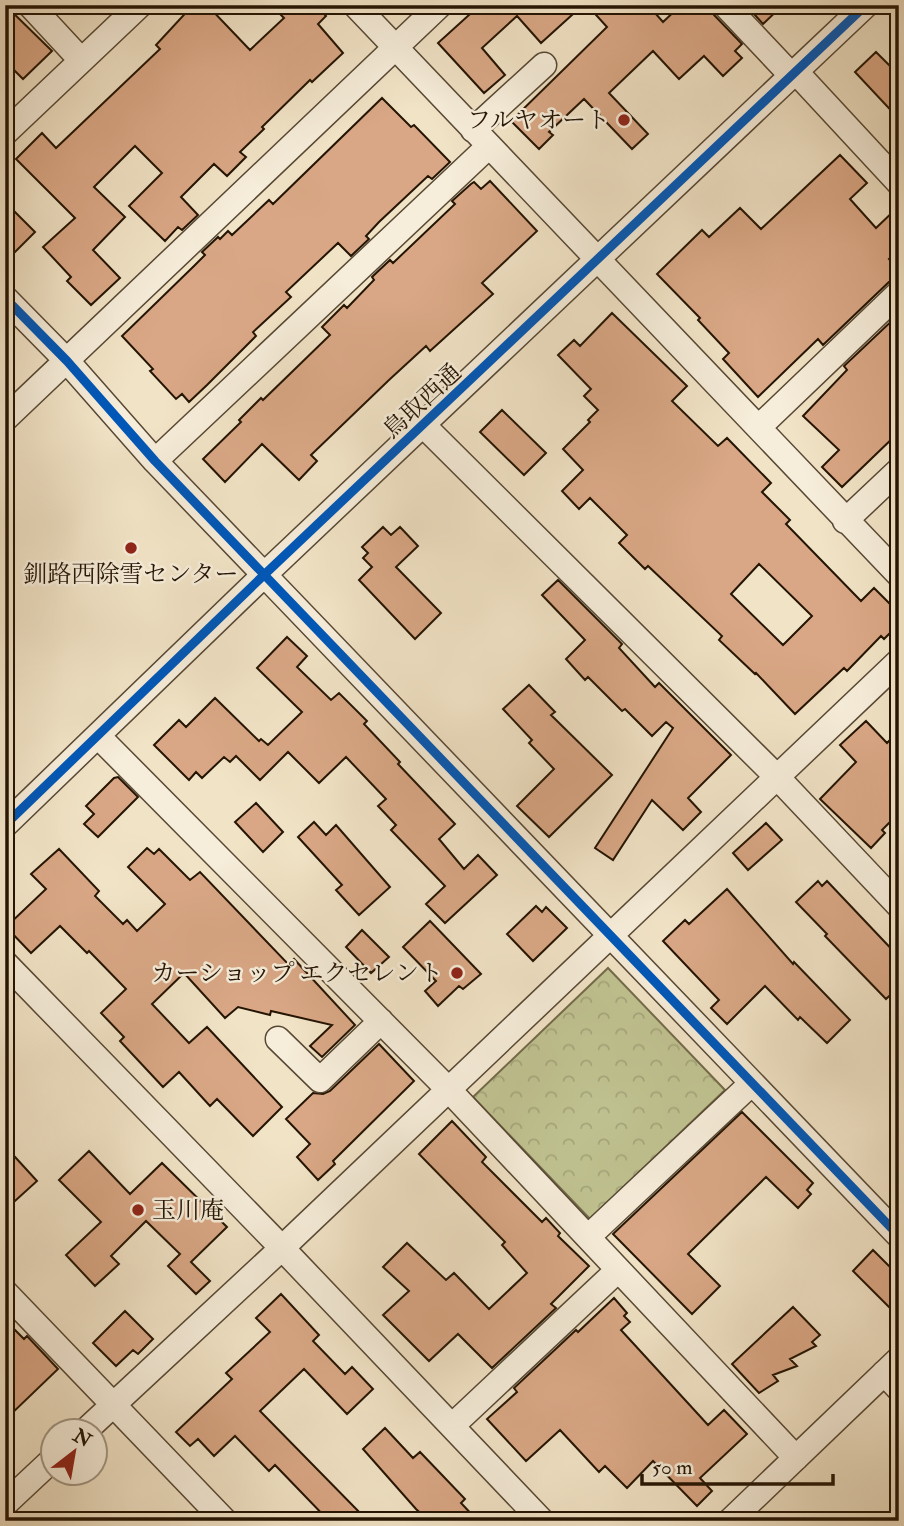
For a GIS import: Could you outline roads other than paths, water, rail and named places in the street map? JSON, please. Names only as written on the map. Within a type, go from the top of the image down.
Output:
[{"type":"street","points":[[30,5],[81,60]]},
{"type":"street","points":[[5,133],[140,5]]},
{"type":"street","points":[[355,5],[899,575]]},
{"type":"street","points":[[5,419],[440,5]]},
{"type":"street","points":[[724,5],[899,183]]},
{"type":"street","name":"鳥取西通","points":[[5,825],[265,574],[794,74],[840,14],[866,5]]},
{"type":"street","points":[[155,461],[481,138],[544,65]]},
{"type":"street","points":[[759,427],[899,293]]},
{"type":"street","points":[[5,298],[67,362],[155,461],[899,1236]]},
{"type":"street","points":[[424,426],[777,777],[899,905]]},
{"type":"street","points":[[845,521],[899,470]]},
{"type":"street","points":[[98,1418],[282,1248],[899,661]]},
{"type":"street","points":[[98,736],[448,1089],[796,1458]]},
{"type":"street","points":[[5,963],[542,1521]]},
{"type":"street","points":[[278,1039],[320,1080],[381,1021]]},
{"type":"street","points":[[588,1237],[752,1083]]},
{"type":"street","points":[[452,1426],[618,1270]]},
{"type":"street","points":[[5,1292],[225,1521]]},
{"type":"street","points":[[730,1521],[796,1458],[894,1374]]},
{"type":"street","points":[[5,1504],[38,1473]]},
{"type":"place","name":"フルヤオート","points":[[624,120]]},
{"type":"place","name":"釧路西除雪センター","points":[[131,548]]},
{"type":"place","name":"カーショップ エクセレント","points":[[457,973]]},
{"type":"place","name":"玉川庵","points":[[138,1210]]}]
